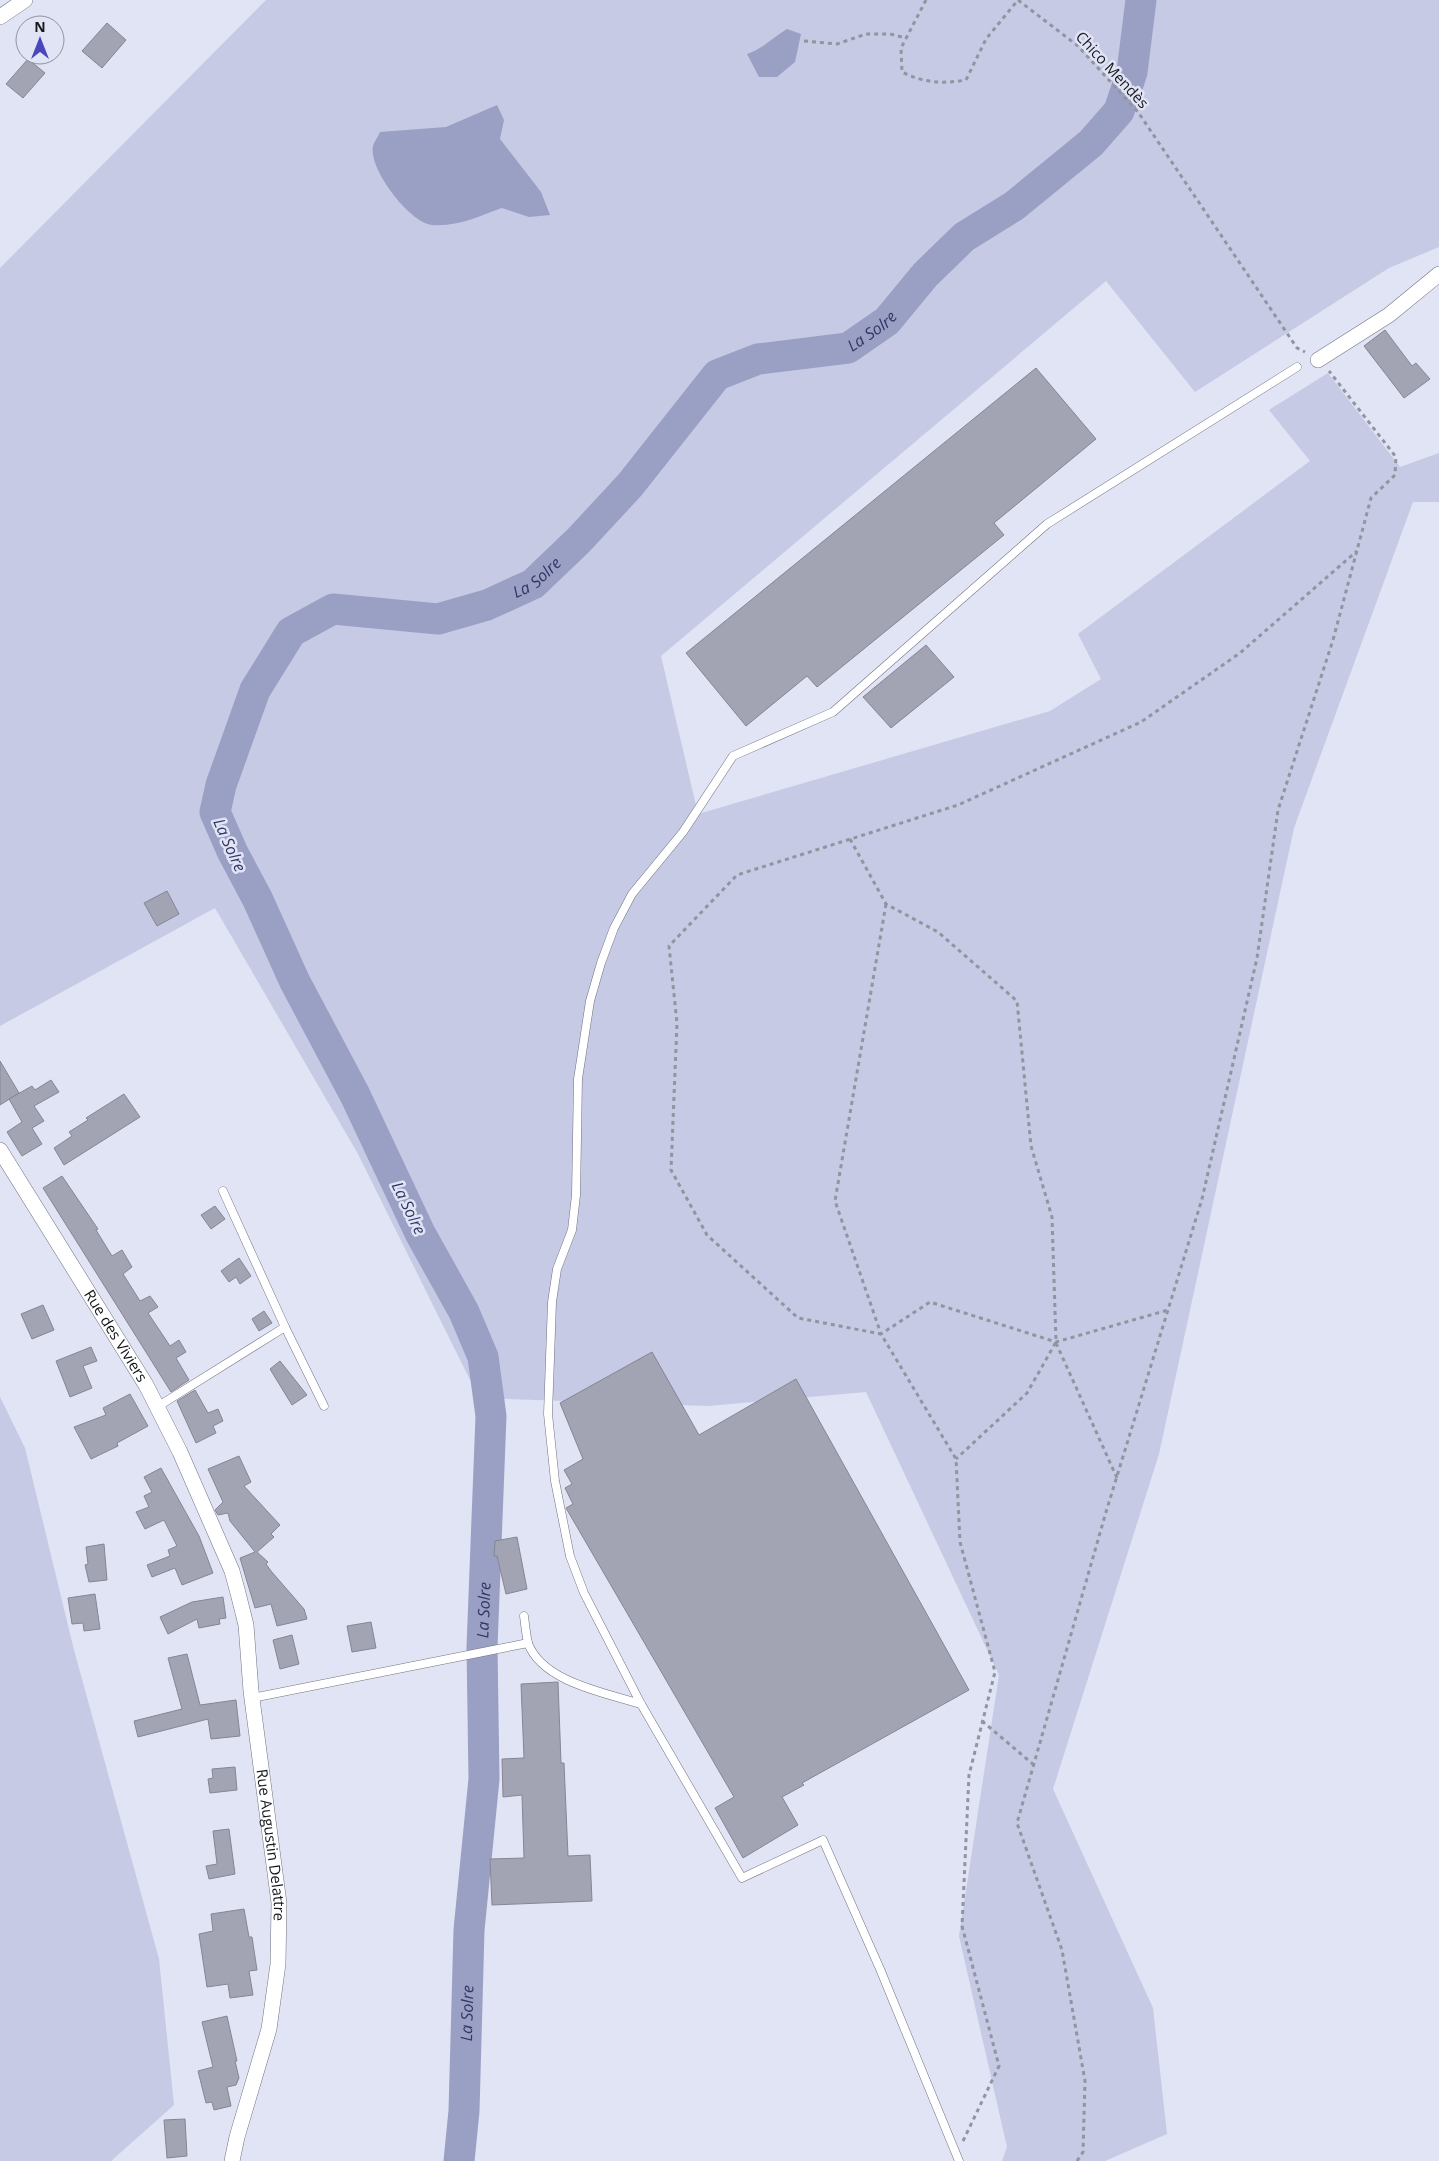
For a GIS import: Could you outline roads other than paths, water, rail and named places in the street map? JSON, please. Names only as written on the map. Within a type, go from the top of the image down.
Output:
[{"type":"street","points":[[0,17],[25,0]]},
{"type":"street","points":[[1321,362],[1389,314],[1439,274]]},
{"type":"street","name":"Rue des Viviers","points":[[0,1150],[91,1295],[157,1407],[180,1452],[213,1530]]},
{"type":"street","name":"Rue Augustin Delattre","points":[[213,1530],[232,1571],[246,1625],[252,1698],[279,1903],[278,1964],[269,2029],[237,2137],[232,2161]]},
{"type":"lane","points":[[958,2158],[880,1969],[823,1840],[742,1878],[641,1704],[584,1593],[570,1556],[555,1481],[548,1414],[552,1302],[557,1269],[572,1230],[576,1195],[578,1079],[582,1041],[592,991],[614,928],[632,894],[683,832],[734,756],[833,712],[1047,524],[1297,367]]},
{"type":"lane","points":[[223,1191],[285,1327],[324,1406]]},
{"type":"lane","points":[[157,1407],[285,1327]]},
{"type":"lane","points":[[524,1616],[528,1643],[543,1665],[576,1684],[641,1704]]},
{"type":"lane","points":[[252,1698],[528,1643]]},
{"type":"waterway","name":"La Solre","points":[[459,2161],[464,2111],[469,1930],[484,1779],[482,1647],[491,1416],[483,1357],[464,1312],[420,1233],[355,1095],[295,982],[258,900],[232,851],[215,812],[221,785],[255,690],[291,632],[333,609],[438,619],[487,605],[533,584],[579,540],[630,485],[717,375],[758,359],[848,348],[887,321],[925,275],[964,237],[1014,206],[1091,143],[1119,111],[1132,72],[1141,0]]}]
